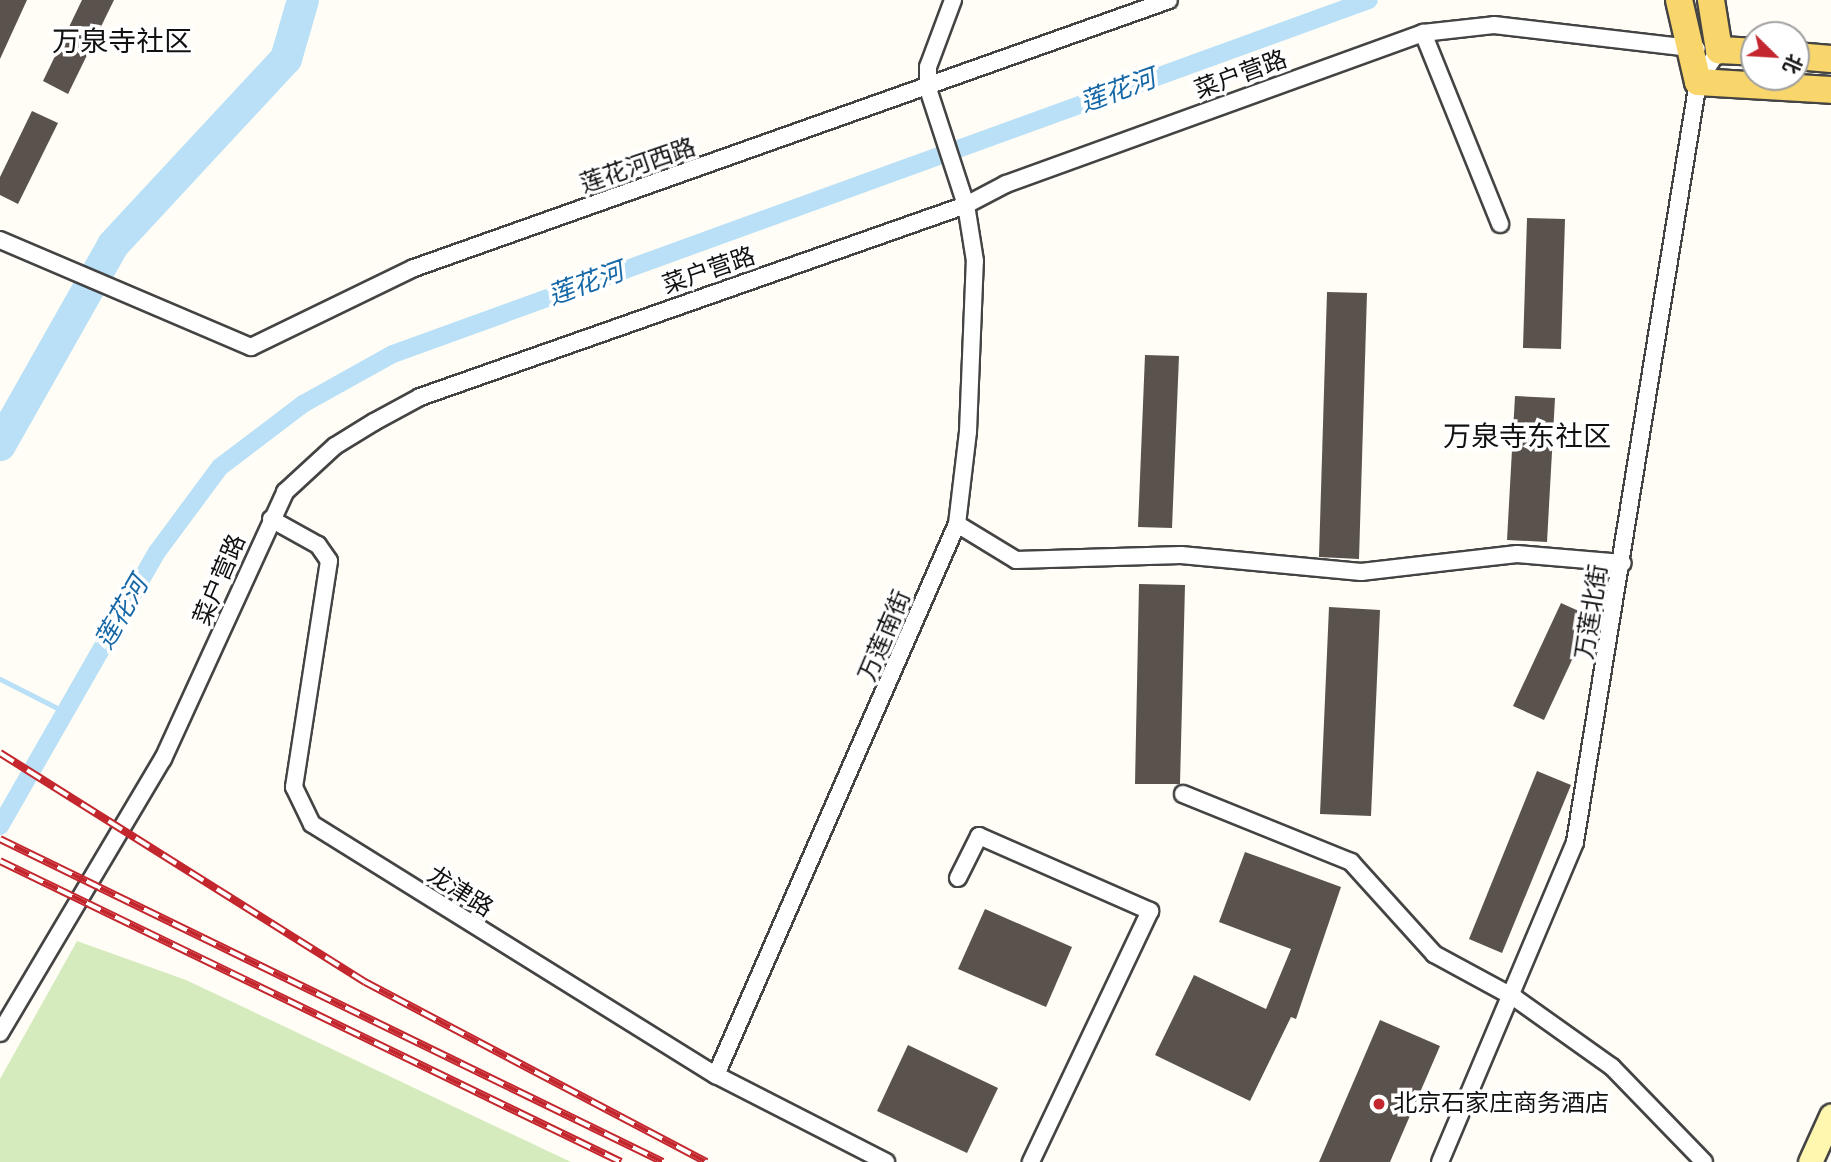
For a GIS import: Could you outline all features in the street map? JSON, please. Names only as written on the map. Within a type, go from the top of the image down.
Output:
[{"type":"main road","points":[[1679,0],[1698,82],[1831,90]]},
{"type":"main road","points":[[1711,0],[1719,50],[1740,51]]},
{"type":"main road","points":[[1810,57],[1831,59]]},
{"type":"street","points":[[928,89],[928,67],[953,0]]},
{"type":"street","name":"莲花河西路","points":[[0,240],[130,299],[251,347],[414,268],[928,89],[1169,0]]},
{"type":"street","name":"菜户营路","points":[[0,1033],[163,759],[271,520],[308,468],[420,397],[966,205],[1006,184],[1423,33],[1494,25],[1690,49],[1719,50]]},
{"type":"street","points":[[1423,33],[1500,224]]},
{"type":"street","name":"万莲北街","points":[[1440,1162],[1515,998],[1575,842],[1623,563],[1698,82],[1719,50]]},
{"type":"street","name":"万莲南街","points":[[716,1075],[957,524],[968,432],[975,261],[966,205],[928,89]]},
{"type":"street","name":"龙津路","points":[[271,520],[318,545],[329,561],[294,787],[312,824],[716,1075],[886,1162]]},
{"type":"street","points":[[957,524],[1016,560],[1181,555],[1361,572],[1517,554],[1623,563]]},
{"type":"street","points":[[1183,794],[1351,862],[1434,954],[1515,998],[1612,1067],[1704,1162]]},
{"type":"street","points":[[958,878],[979,836],[1150,911],[1031,1162]]},
{"type":"street","points":[[1810,1162],[1831,1116]]},
{"type":"green space","points":[[77,941],[186,980],[571,1162],[0,1162],[0,1079]]},
{"type":"building","points":[[0,0],[27,0],[0,59]]},
{"type":"building","points":[[82,0],[114,0],[68,94],[43,81]]},
{"type":"building","points":[[32,111],[58,123],[18,204],[0,195],[0,177]]},
{"type":"building","points":[[1527,218],[1565,219],[1561,349],[1523,348]]},
{"type":"building","points":[[1327,292],[1367,293],[1359,559],[1319,557]]},
{"type":"building","points":[[1145,355],[1179,356],[1172,528],[1138,527]]},
{"type":"building","points":[[1515,396],[1555,398],[1547,542],[1507,540]]},
{"type":"building","points":[[1139,584],[1185,585],[1180,784],[1135,784]]},
{"type":"building","points":[[1561,603],[1592,617],[1544,720],[1513,706]]},
{"type":"building","points":[[1329,607],[1380,610],[1371,816],[1320,814]]},
{"type":"building","points":[[1537,771],[1571,785],[1502,953],[1469,939]]},
{"type":"building","points":[[1245,852],[1341,887],[1296,1019],[1291,1017],[1250,1101],[1155,1055],[1194,975],[1266,1009],[1291,949],[1219,922]]},
{"type":"building","points":[[985,909],[1072,947],[1046,1007],[958,969]]},
{"type":"building","name":"北京石家庄商务酒店","points":[[1380,1020],[1440,1046],[1390,1162],[1319,1162]]},
{"type":"building","points":[[908,1045],[998,1088],[967,1153],[877,1111]]},
{"type":"waterway","points":[[0,445],[113,245],[286,59],[303,0]]},
{"type":"waterway","name":"莲花河","points":[[0,826],[157,552],[220,467],[303,404],[393,354],[1369,0]]},
{"type":"waterway","points":[[0,679],[65,712]]},
{"type":"railway","points":[[0,753],[365,982],[706,1162]]},
{"type":"railway","points":[[0,839],[663,1162]]},
{"type":"railway","points":[[0,861],[621,1162]]},
{"type":"place","name":"北京石家庄商务酒店","points":[[1379,1104]]},
{"type":"district","name":"万泉寺社区","points":[[122,42]]},
{"type":"district","name":"万泉寺东社区","points":[[1527,437]]}]
